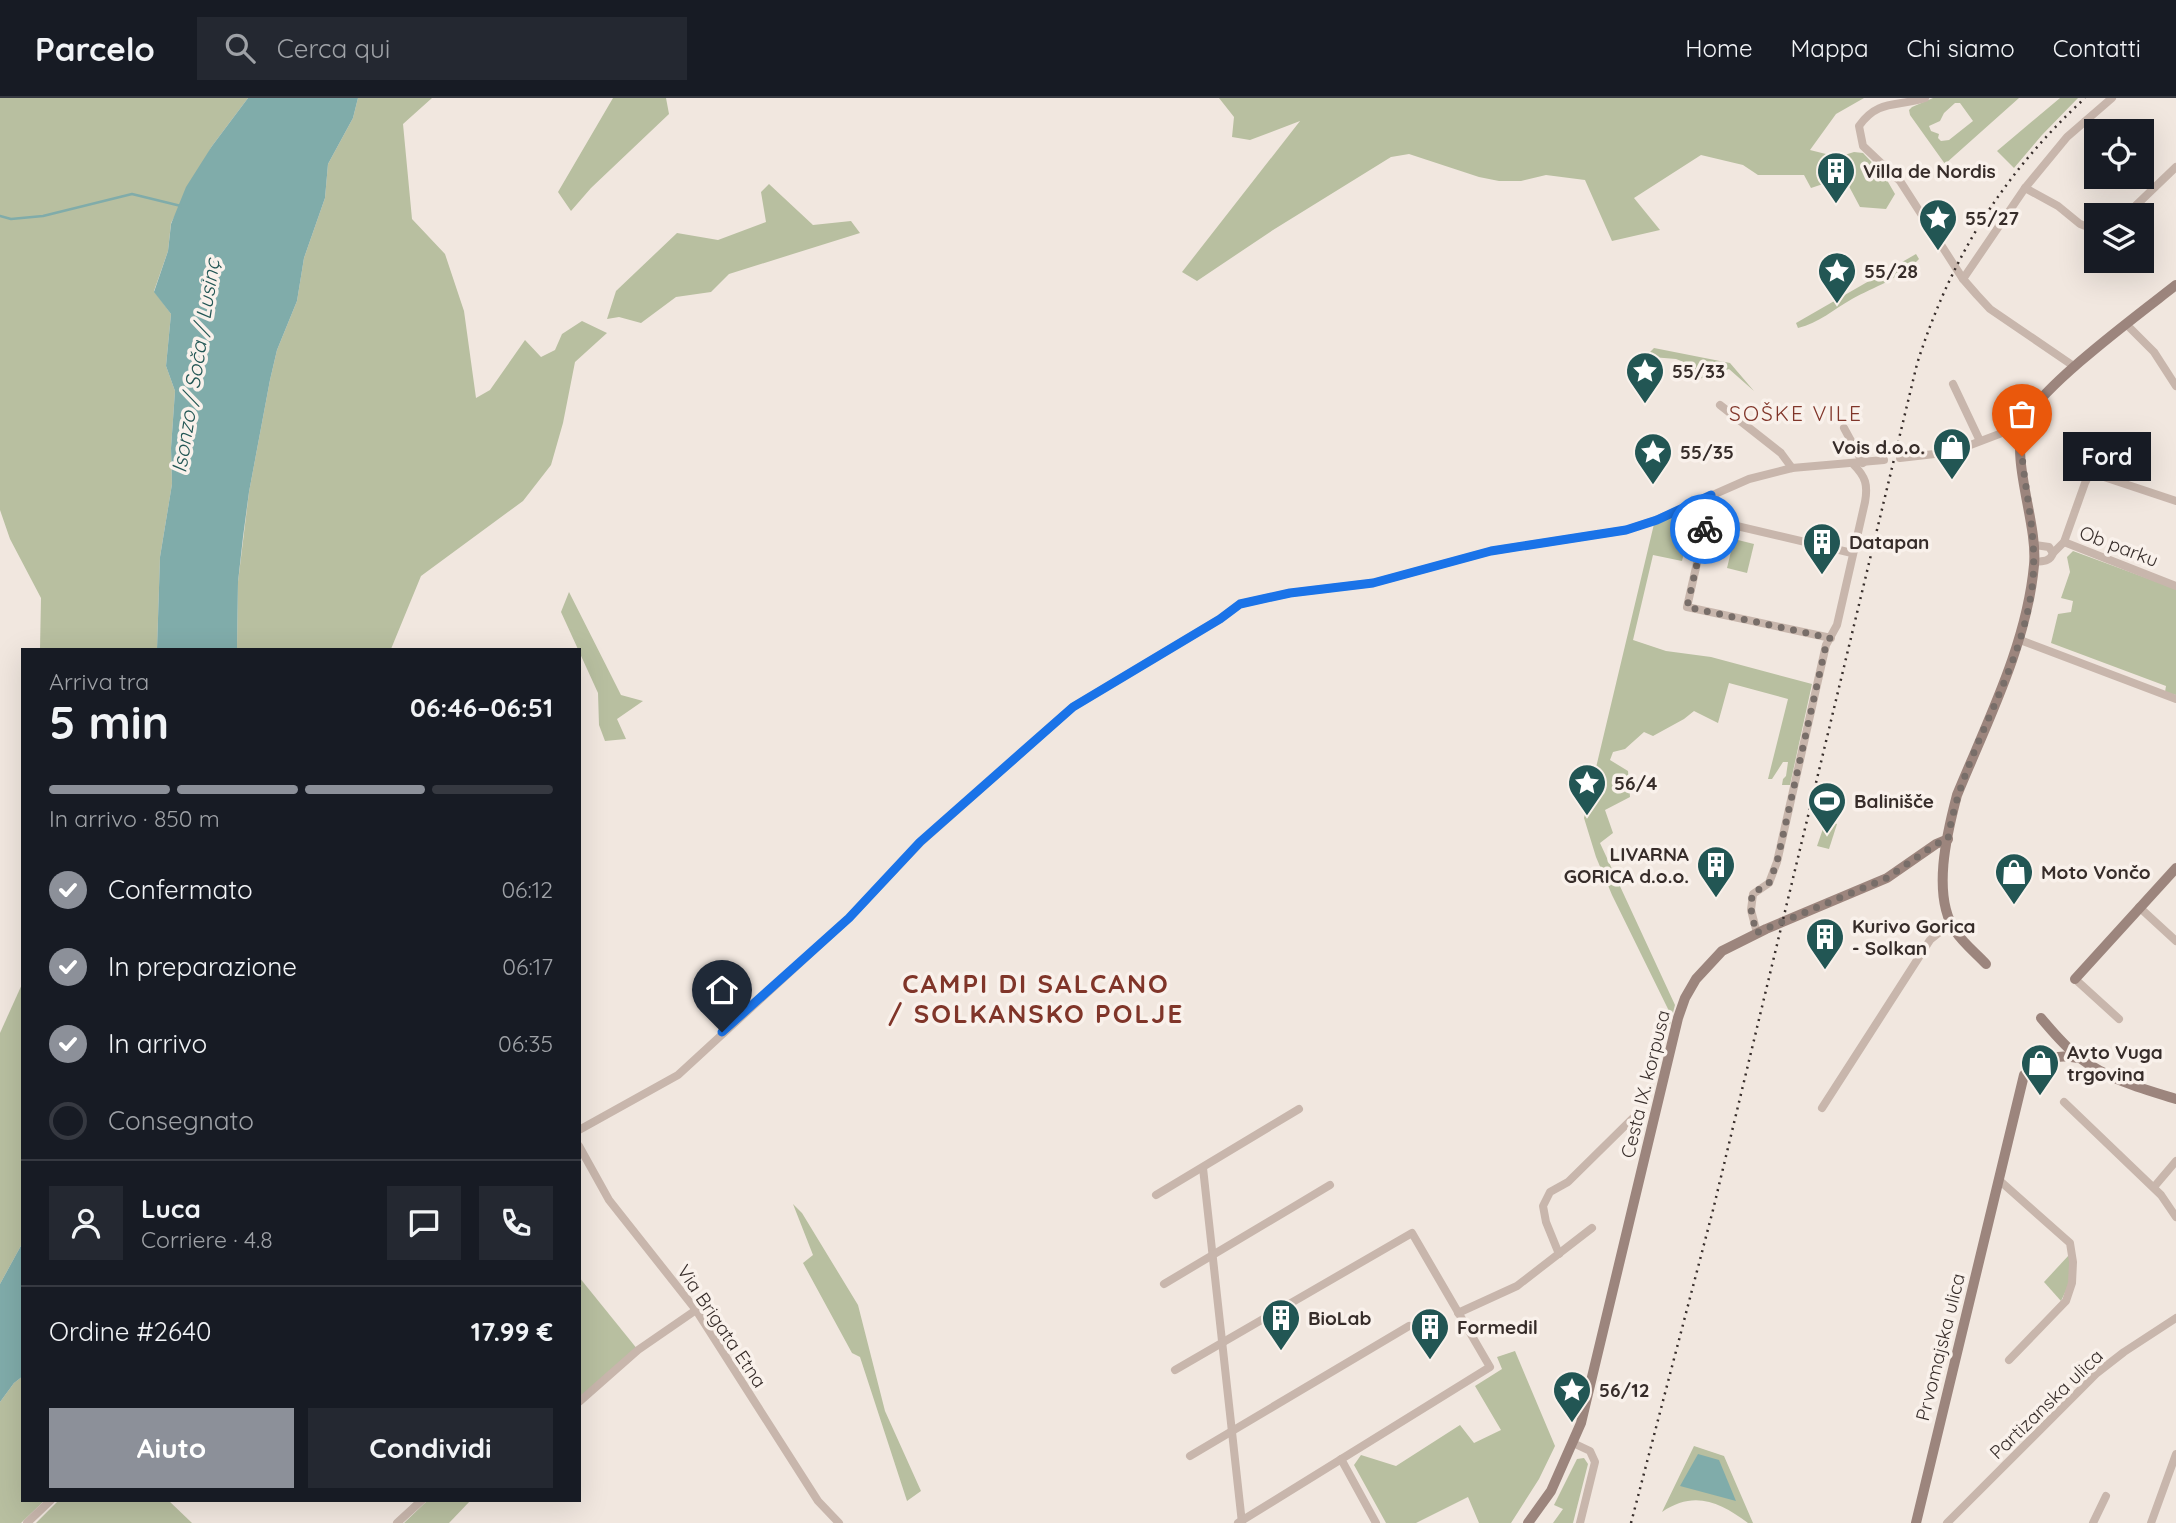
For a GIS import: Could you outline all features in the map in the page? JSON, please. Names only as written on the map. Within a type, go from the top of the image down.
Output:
[{"type":"main road","points":[[1986,964],[1956,933],[1951,923],[1944,894],[1943,868],[1957,795],[2020,640],[2030,601],[2035,545],[2022,456],[2024,425],[2032,409],[2074,367],[2176,285]]},
{"type":"main road","name":"Cesta IX. korpusa","points":[[1528,1523],[1551,1491],[1581,1423],[1671,1048],[1685,998],[1702,970],[1722,951],[1756,933],[1887,878],[1936,844],[1948,839]]},
{"type":"main road","points":[[2075,979],[2176,868]]},
{"type":"main road","points":[[2041,1018],[2079,1058],[2134,1086],[2176,1099]]},
{"type":"main road","name":"Prvomajska ulica","points":[[1916,1523],[2024,1076],[2052,1057],[2060,1055],[2079,1058]]},
{"type":"street","points":[[1925,98],[1883,106],[1868,114],[1859,126],[1860,138],[1870,155],[1900,181],[1963,279],[1990,309],[2074,367]]},
{"type":"street","points":[[1963,279],[2025,188],[2067,137],[2112,98]]},
{"type":"street","points":[[2138,203],[2176,167]]},
{"type":"street","points":[[2025,188],[2058,206],[2084,226]]},
{"type":"street","points":[[2127,325],[2154,352],[2176,386]]},
{"type":"street","points":[[1953,384],[1980,441]]},
{"type":"street","points":[[1720,405],[1781,453],[1792,468]]},
{"type":"street","points":[[1900,458],[1952,452],[2024,425]]},
{"type":"street","points":[[1844,428],[1863,463]]},
{"type":"street","points":[[581,1129],[678,1075],[849,918],[920,842],[1073,707],[1220,619],[1240,604],[1290,593],[1373,583],[1491,551],[1626,530],[1657,520],[1749,479],[1792,468],[1884,460]]},
{"type":"street","points":[[1756,933],[1751,909],[1752,894],[1769,883],[1777,862],[1826,645],[1837,625],[1868,486],[1861,472],[1853,464]]},
{"type":"street","points":[[2064,542],[2085,483],[2088,477],[2095,474],[2176,501]]},
{"type":"street","points":[[1711,495],[1687,607],[1830,638]]},
{"type":"street","points":[[1707,519],[1852,553]]},
{"type":"street","name":"Ob parku","points":[[2035,562],[2051,558],[2064,542],[2176,586]]},
{"type":"street","points":[[2035,545],[2049,547],[2053,553]]},
{"type":"street","points":[[2020,640],[2176,699]]},
{"type":"street","points":[[2139,906],[2176,942]]},
{"type":"street","points":[[1822,1108],[1930,940],[1951,923]]},
{"type":"street","points":[[2075,979],[2119,1019]]},
{"type":"street","points":[[2064,1102],[2154,1187],[2176,1217]]},
{"type":"street","points":[[1156,1195],[1299,1109]]},
{"type":"street","points":[[1559,1254],[1546,1222],[1543,1206],[1550,1192],[1567,1182],[1637,1114]]},
{"type":"street","name":"Via Brigata Etna","points":[[581,1150],[609,1200],[696,1310],[818,1501],[839,1523]]},
{"type":"street","points":[[2154,1187],[2176,1161]]},
{"type":"street","points":[[1175,1370],[1223,1341],[1412,1233],[1490,1367],[1241,1522],[1233,1430],[1223,1341],[1214,1255],[1203,1168]]},
{"type":"street","points":[[1999,1181],[2061,1234],[2070,1243],[2073,1252],[2072,1283],[2066,1301],[2009,1360]]},
{"type":"street","points":[[1164,1284],[1330,1185]]},
{"type":"street","points":[[1458,1313],[1517,1286],[1592,1228]]},
{"type":"street","points":[[581,1400],[638,1350],[696,1310]]},
{"type":"street","name":"Partizanska ulica","points":[[1947,1523],[2096,1373],[2176,1318]]},
{"type":"street","points":[[1190,1456],[1409,1326]]},
{"type":"street","points":[[1573,1443],[1590,1451],[1595,1462],[1580,1523]]},
{"type":"street","points":[[2151,1523],[2176,1454]]},
{"type":"street","points":[[1341,1459],[1376,1523]]},
{"type":"street","points":[[2092,1523],[2106,1496]]},
{"type":"street","points":[[27,1523],[49,1502]]},
{"type":"street","points":[[397,1523],[420,1502]]},
{"type":"green space","points":[[0,98],[248,98],[212,146],[171,223],[168,251],[154,291],[171,314],[166,366],[175,391],[171,448],[172,484],[160,557],[157,648],[40,648],[41,598],[10,539],[0,510]]},
{"type":"green space","points":[[358,98],[432,98],[403,124],[412,219],[445,254],[464,311],[476,398],[490,390],[525,340],[541,357],[555,350],[562,334],[582,321],[607,333],[575,362],[563,423],[551,465],[523,501],[421,576],[391,648],[237,648],[238,582],[249,492],[270,380],[277,350],[297,301],[304,258],[325,198],[328,164],[353,118]]},
{"type":"green space","points":[[613,98],[666,98],[669,114],[591,188],[571,211],[558,192]]},
{"type":"green space","points":[[1219,98],[1864,98],[1836,114],[1810,150],[1838,157],[1854,152],[1863,153],[1884,175],[1895,194],[1886,209],[1860,207],[1844,177],[1811,188],[1804,175],[1758,175],[1743,165],[1701,155],[1634,198],[1660,230],[1612,241],[1585,180],[1546,175],[1521,181],[1499,181],[1409,154],[1391,157],[1197,281],[1182,272],[1300,121],[1250,140],[1232,137],[1234,117]]},
{"type":"green space","points":[[1933,98],[2019,98],[1945,164],[1910,115],[1909,110]],"holes":[[[1955,103],[1960,103],[1973,121],[1949,140],[1941,141],[1939,134],[1931,131],[1929,126],[1940,121]]]},
{"type":"green space","points":[[2060,98],[2078,98],[2014,168],[1997,151]]},
{"type":"green space","points":[[769,184],[813,225],[851,221],[860,233],[729,274],[711,292],[676,297],[641,323],[619,317],[607,319],[616,291],[677,233],[718,240],[766,222],[761,192]]},
{"type":"green space","points":[[1916,254],[1919,259],[1896,277],[1820,319],[1798,328],[1796,323]]},
{"type":"green space","points":[[1654,348],[1730,363],[1754,391],[1729,369],[1696,380],[1689,364],[1676,359],[1652,357],[1642,369],[1639,363]]},
{"type":"green space","points":[[1688,509],[1695,509],[1682,561],[1653,555],[1633,640],[1666,651],[1711,657],[1812,684],[1790,785],[1782,785],[1788,762],[1783,762],[1772,779],[1768,779],[1788,699],[1729,683],[1718,723],[1694,711],[1653,736],[1644,732],[1625,749],[1613,752],[1610,760],[1628,771],[1630,797],[1605,810],[1613,833],[1600,843],[1675,1005],[1668,1032],[1662,1034],[1668,1009],[1612,895],[1584,818],[1654,524]]},
{"type":"green space","points":[[1734,539],[1754,544],[1747,573],[1727,568]]},
{"type":"green space","points":[[2073,551],[2176,589],[2176,695],[2165,692],[2166,686],[2051,643],[2058,614],[2071,612],[2073,601],[2061,598],[2070,572],[2067,557]]},
{"type":"green space","points":[[569,592],[621,695],[643,701],[617,719],[626,739],[605,741],[599,725],[598,693],[581,656],[581,648],[577,648],[561,612]]},
{"type":"green space","name":"Balinišče","points":[[1826,820],[1837,824],[1829,849],[1817,846]]},
{"type":"green space","points":[[21,986],[21,1246],[0,1284],[0,1033]]},
{"type":"green space","points":[[793,1204],[802,1213],[858,1305],[885,1411],[921,1491],[907,1501],[860,1357],[852,1353],[803,1263],[813,1255]]},
{"type":"green space","points":[[2069,1255],[2069,1284],[2061,1301],[2044,1282]]},
{"type":"green space","points":[[581,1279],[638,1350],[581,1400]]},
{"type":"green space","points":[[1515,1351],[1555,1446],[1539,1479],[1511,1523],[1479,1523],[1468,1497],[1416,1523],[1386,1523],[1354,1465],[1361,1455],[1396,1466],[1460,1425],[1474,1443],[1501,1430],[1475,1386],[1502,1369],[1497,1357]]},
{"type":"green space","points":[[21,1378],[21,1502],[43,1502],[21,1523],[0,1523],[0,1402]]},
{"type":"green space","points":[[1694,1446],[1724,1456],[1753,1523],[1748,1523],[1727,1509],[1706,1501],[1685,1501],[1662,1512]]},
{"type":"green space","points":[[1584,1458],[1588,1464],[1573,1523],[1553,1523],[1563,1509],[1554,1505],[1577,1459]]},
{"type":"green space","points":[[57,1502],[170,1502],[192,1523],[36,1523]]},
{"type":"green space","points":[[426,1502],[469,1502],[449,1523],[404,1523]]},
{"type":"water","name":"Isonzo / Soča / Lusinç","points":[[248,98],[358,98],[353,118],[328,164],[325,198],[304,258],[297,301],[277,350],[270,380],[243,537],[238,582],[237,648],[157,648],[160,557],[172,484],[171,448],[175,391],[166,366],[171,314],[154,292],[168,251],[171,224],[186,187],[212,146]]},
{"type":"water","points":[[21,1246],[21,1378],[0,1402],[0,1284]]},
{"type":"water","points":[[1698,1454],[1719,1460],[1736,1501],[1680,1486]]},
{"type":"waterway","points":[[0,216],[11,219],[43,216],[132,194],[181,206]]},
{"type":"railway","points":[[1631,1523],[1713,1210],[1917,364],[1946,288],[1983,219],[2029,157],[2085,98]]},
{"type":"way so far","points":[[1705,529],[1687,607],[1830,638],[1826,645],[1777,862],[1769,883],[1752,894],[1751,909],[1756,933],[1887,878],[1936,844],[1948,839],[1957,795],[2020,640],[2030,601],[2035,545],[2022,456]]},
{"type":"place","name":"Villa de Nordis","points":[[1836,205]]},
{"type":"place","name":"55/27","points":[[1938,252]]},
{"type":"place","name":"55/28","points":[[1837,305]]},
{"type":"place","name":"55/33","points":[[1645,405]]},
{"type":"place","name":"Ford","points":[[2022,456]]},
{"type":"place","name":"Vois d.o.o.","points":[[1952,481]]},
{"type":"place","name":"55/35","points":[[1653,486]]},
{"type":"place","name":"Datapan","points":[[1822,576]]},
{"type":"place","name":"56/4","points":[[1587,817]]},
{"type":"place","name":"Balinišče","points":[[1827,835]]},
{"type":"place","name":"LIVARNA GORICA d.o.o.","points":[[1716,899]]},
{"type":"place","name":"Moto Vončo","points":[[2014,906]]},
{"type":"place","name":"Kurivo Gorica - Solkan","points":[[1825,971]]},
{"type":"place","name":"Avto Vuga trgovina","points":[[2040,1097]]},
{"type":"place","name":"BioLab","points":[[1281,1352]]},
{"type":"place","name":"Formedil","points":[[1430,1361]]},
{"type":"place","name":"56/12","points":[[1572,1424]]},
{"type":"district","name":"SOŠKE VILE","points":[[1796,414]]},
{"type":"district","name":"CAMPI DI SALCANO / SOLKANSKO POLJE","points":[[1036,998]]},
{"type":"route","points":[[722,1032],[849,918],[920,842],[1073,707],[1220,619],[1240,604],[1290,593],[1373,583],[1491,551],[1626,530],[1657,520],[1711,495],[1705,529]]}]
